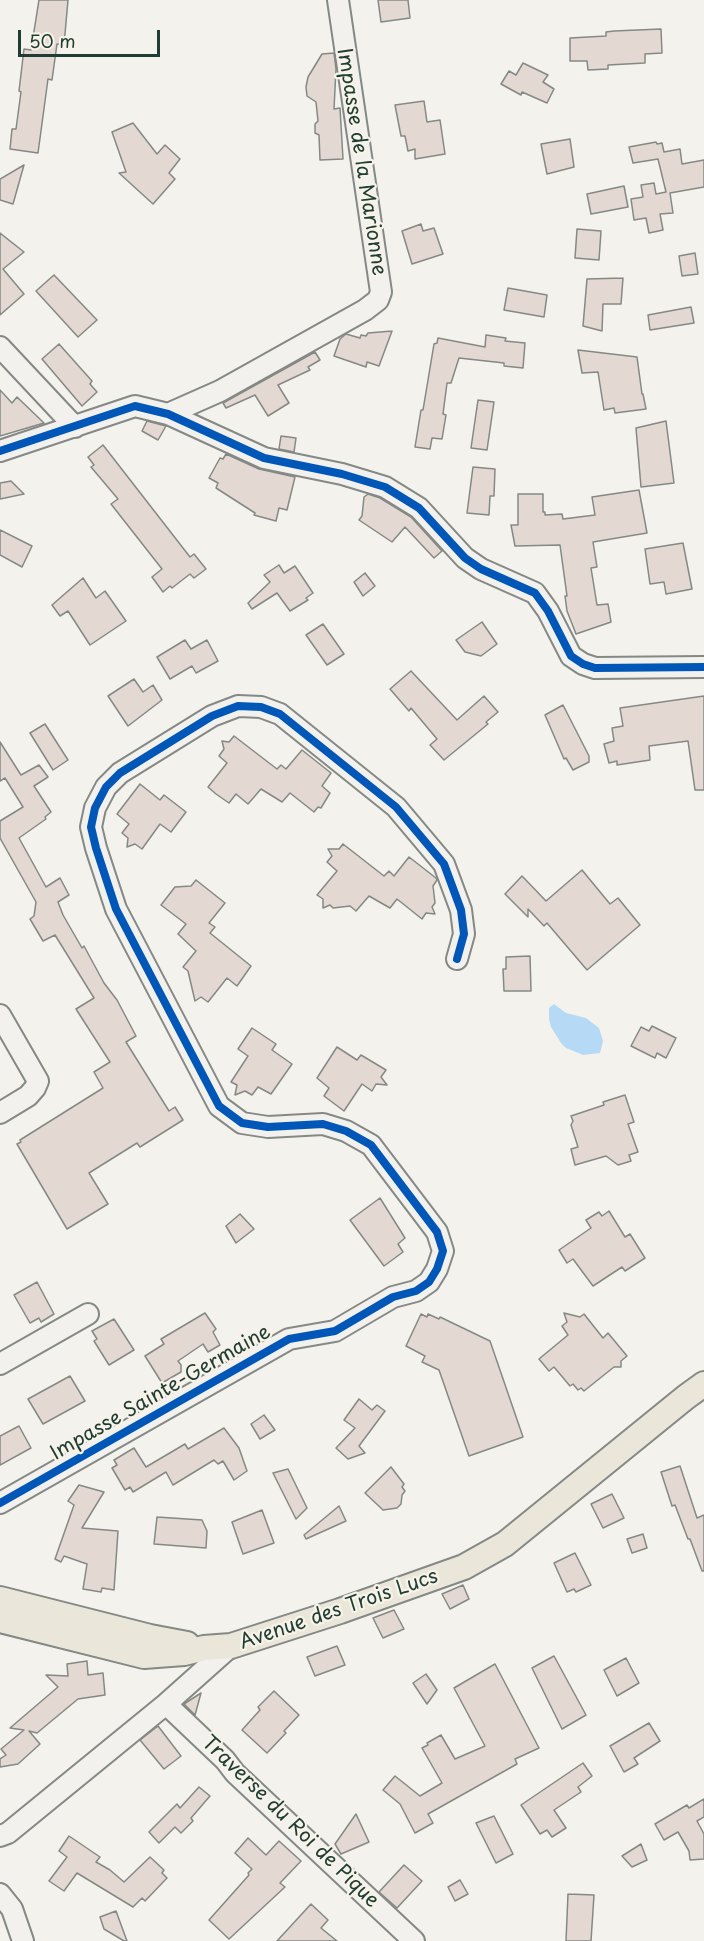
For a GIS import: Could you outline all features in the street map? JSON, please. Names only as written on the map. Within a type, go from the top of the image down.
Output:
[{"type":"main road","name":"Avenue des Trois Lucs","points":[[231,1646],[340,1611],[464,1567],[505,1544],[698,1393],[704,1368]]},
{"type":"main road","points":[[0,1599],[150,1637],[204,1648]]},
{"type":"main road","points":[[0,1620],[144,1656],[231,1646]]},
{"type":"street","name":"Impasse de la Marionne","points":[[168,414],[220,391],[378,300],[381,292],[338,0]]},
{"type":"street","points":[[0,347],[75,427]]},
{"type":"street","points":[[0,451],[135,406],[168,414],[264,458],[342,474],[385,487],[420,508],[473,564],[535,593],[548,610],[571,656],[583,664],[595,669],[704,667]]},
{"type":"street","name":"Impasse Sainte-Germaine","points":[[0,1503],[289,1339],[335,1331],[393,1297],[416,1290],[429,1282],[437,1269],[443,1251],[437,1232],[371,1145],[346,1131],[323,1124],[268,1127],[242,1123],[219,1106],[116,909],[91,827],[94,808],[106,787],[120,773],[212,716],[238,706],[261,707],[280,714],[396,807],[444,864],[461,910],[464,934],[457,959]]},
{"type":"street","points":[[0,1015],[38,1081],[28,1096],[0,1113]]},
{"type":"street","points":[[0,1364],[88,1314]]},
{"type":"street","name":"Avenue des Trois Lucs","points":[[0,1836],[8,1833],[166,1704],[231,1646]]},
{"type":"street","name":"Traverse du Roi de Pique","points":[[166,1704],[225,1760],[235,1773],[414,1941]]},
{"type":"street","points":[[0,1893],[12,1909],[23,1941]]},
{"type":"water","points":[[554,1004],[566,1013],[586,1018],[599,1028],[603,1041],[600,1053],[583,1055],[566,1048],[561,1043],[549,1019],[549,1008]]},
{"type":"building","points":[[39,0],[68,0],[64,45],[57,44],[52,80],[48,79],[38,153],[10,149],[12,129],[16,129],[24,49],[31,50]]},
{"type":"building","points":[[378,0],[408,0],[410,18],[381,22]]},
{"type":"building","points":[[661,29],[662,53],[645,54],[645,63],[608,65],[608,69],[588,70],[587,61],[570,61],[570,38],[606,36],[606,32],[614,31]]},
{"type":"building","points":[[334,53],[336,69],[334,109],[340,108],[343,159],[320,160],[319,135],[315,133],[315,124],[318,121],[316,102],[307,96],[306,87],[308,77],[322,54]]},
{"type":"building","points":[[523,63],[548,75],[543,82],[554,89],[547,103],[522,92],[521,95],[501,84],[509,71],[516,75]]},
{"type":"building","points":[[424,101],[427,122],[440,120],[445,154],[415,159],[415,149],[408,151],[405,136],[401,136],[395,105]]},
{"type":"building","points":[[133,123],[157,154],[165,145],[180,159],[169,173],[175,179],[153,204],[119,173],[126,172],[112,132]]},
{"type":"building","points":[[570,139],[574,167],[547,174],[541,144]]},
{"type":"building","points":[[656,142],[657,144],[662,143],[664,152],[680,149],[682,164],[704,160],[704,187],[670,193],[673,213],[660,214],[663,230],[649,233],[646,218],[634,220],[631,199],[643,197],[641,185],[654,183],[656,194],[666,192],[658,159],[633,163],[629,147]]},
{"type":"building","points":[[24,165],[13,204],[0,200],[0,179]]},
{"type":"building","points":[[624,186],[628,207],[591,214],[587,194]]},
{"type":"building","points":[[421,224],[423,231],[434,228],[443,254],[412,264],[402,231]]},
{"type":"building","points":[[577,229],[601,231],[599,260],[575,258]]},
{"type":"building","points":[[0,233],[24,252],[3,269],[24,294],[0,315]]},
{"type":"building","points":[[695,253],[698,274],[682,276],[679,256]]},
{"type":"building","points":[[54,275],[97,320],[78,337],[36,291]]},
{"type":"building","points":[[623,278],[621,304],[603,304],[602,331],[583,326],[587,279]]},
{"type":"building","points":[[508,288],[547,295],[544,317],[504,310]]},
{"type":"building","points":[[691,307],[694,323],[650,330],[648,315]]},
{"type":"building","points":[[392,331],[379,366],[367,362],[366,367],[334,356],[340,339],[346,334],[360,338],[361,335],[366,336],[368,333]]},
{"type":"building","points":[[486,335],[506,338],[505,341],[525,343],[523,368],[504,366],[504,363],[459,358],[451,383],[447,383],[443,414],[446,415],[442,439],[432,438],[430,449],[415,447],[434,344],[437,343],[438,338],[485,347]]},
{"type":"building","points":[[59,344],[92,381],[90,384],[97,392],[82,406],[42,359]]},
{"type":"building","points":[[578,350],[637,357],[646,409],[615,413],[614,408],[604,410],[598,372],[582,373]]},
{"type":"building","points":[[315,352],[320,360],[308,367],[310,370],[278,385],[289,403],[268,416],[255,395],[226,408],[223,403]]},
{"type":"building","points":[[0,390],[12,403],[17,397],[44,423],[0,436]]},
{"type":"building","points":[[478,400],[494,402],[487,450],[471,448]]},
{"type":"building","points":[[147,421],[166,426],[158,440],[142,431]]},
{"type":"building","points":[[666,421],[674,483],[641,487],[636,428]]},
{"type":"building","points":[[281,436],[296,438],[294,452],[279,449]]},
{"type":"building","points":[[103,445],[190,557],[194,554],[206,569],[194,578],[190,574],[163,592],[152,577],[162,569],[111,504],[118,499],[91,467],[94,465],[88,457]]},
{"type":"building","points":[[226,454],[259,469],[295,477],[287,510],[279,508],[276,521],[254,515],[255,513],[216,488],[218,483],[209,478],[220,458],[223,459]]},
{"type":"building","points":[[473,467],[495,469],[494,496],[490,496],[489,515],[467,513]]},
{"type":"building","points":[[11,481],[24,494],[0,499],[0,483]]},
{"type":"building","points":[[639,490],[647,533],[593,542],[597,567],[591,568],[597,605],[608,604],[611,622],[576,634],[567,611],[560,545],[515,546],[511,525],[518,525],[518,494],[543,494],[545,515],[562,514],[563,519],[595,515],[592,497]]},
{"type":"building","points":[[368,494],[380,498],[411,517],[442,551],[434,558],[405,527],[392,542],[359,520],[362,516],[364,497]]},
{"type":"building","points":[[0,530],[32,546],[22,567],[0,555]]},
{"type":"building","points":[[683,543],[692,589],[666,594],[664,582],[650,584],[645,549]]},
{"type":"building","points":[[279,565],[284,573],[295,566],[313,593],[306,598],[308,600],[290,611],[277,593],[252,609],[248,603],[270,582],[264,575]]},
{"type":"building","points":[[365,573],[375,586],[363,596],[354,582]]},
{"type":"building","points":[[83,578],[96,598],[105,591],[126,621],[90,645],[68,611],[60,616],[52,605]]},
{"type":"building","points":[[482,622],[497,644],[481,656],[465,652],[456,640]]},
{"type":"building","points":[[323,624],[344,654],[327,665],[306,635]]},
{"type":"building","points":[[185,640],[191,649],[207,640],[218,661],[196,673],[192,666],[170,679],[157,657]]},
{"type":"building","points":[[411,671],[457,720],[484,696],[498,712],[486,722],[488,724],[444,760],[430,745],[437,739],[411,708],[409,711],[390,689]]},
{"type":"building","points":[[134,679],[143,692],[153,685],[162,700],[128,726],[108,696]]},
{"type":"building","points":[[704,696],[704,790],[695,790],[688,741],[649,746],[650,760],[617,765],[617,761],[609,763],[604,744],[614,741],[612,728],[623,726],[620,708]]},
{"type":"building","points":[[563,705],[589,756],[589,762],[573,770],[566,758],[564,759],[545,715]]},
{"type":"building","points":[[45,724],[68,760],[53,770],[30,733]]},
{"type":"building","points":[[234,736],[277,769],[281,765],[286,769],[302,750],[331,773],[322,786],[330,793],[321,808],[318,807],[314,812],[290,793],[282,802],[261,789],[248,804],[236,794],[229,803],[216,794],[208,787],[227,763],[219,756],[224,749],[222,741],[229,742]]},
{"type":"building","points":[[0,742],[21,775],[39,765],[48,777],[34,786],[51,812],[45,817],[46,819],[19,838],[46,887],[60,878],[69,895],[58,902],[63,915],[82,948],[84,946],[104,983],[117,1000],[136,1036],[126,1042],[169,1111],[175,1107],[183,1120],[140,1147],[137,1143],[89,1173],[108,1204],[67,1229],[17,1144],[103,1088],[94,1072],[110,1062],[76,1009],[94,998],[55,935],[43,941],[30,919],[34,916],[36,902],[0,838],[0,821],[23,807],[5,778],[0,781]]},
{"type":"building","points":[[140,784],[160,800],[164,795],[186,812],[171,832],[160,824],[142,849],[135,844],[127,847],[128,838],[122,833],[129,824],[117,814]]},
{"type":"building","points":[[343,844],[384,876],[389,871],[394,876],[409,857],[437,880],[433,886],[435,903],[432,907],[435,914],[426,913],[422,919],[397,899],[390,908],[369,896],[356,911],[350,906],[333,908],[330,905],[323,908],[323,899],[317,895],[337,871],[327,862],[332,856],[328,849],[339,849]]},
{"type":"building","points":[[582,870],[610,904],[618,898],[640,925],[587,970],[547,923],[544,926],[528,909],[528,917],[505,894],[522,876],[546,901]]},
{"type":"building","points":[[196,880],[225,903],[209,923],[215,927],[210,933],[251,966],[237,986],[227,978],[208,1002],[201,997],[195,1001],[188,971],[183,967],[196,951],[178,934],[186,924],[161,905],[175,887],[191,886]]},
{"type":"building","points":[[530,956],[531,991],[504,991],[503,969],[506,969],[506,957]]},
{"type":"building","points":[[652,1026],[676,1038],[666,1058],[657,1053],[655,1058],[631,1046],[641,1027],[649,1031]]},
{"type":"building","points":[[252,1028],[276,1044],[272,1050],[292,1064],[271,1094],[258,1087],[252,1095],[245,1091],[235,1095],[237,1085],[231,1082],[248,1056],[238,1049]]},
{"type":"building","points":[[337,1047],[357,1060],[361,1055],[386,1070],[381,1077],[387,1085],[376,1084],[372,1091],[362,1084],[344,1111],[324,1096],[329,1088],[317,1078]]},
{"type":"building","points":[[625,1095],[634,1122],[628,1124],[638,1152],[629,1155],[631,1161],[618,1165],[606,1156],[575,1165],[571,1149],[578,1147],[571,1125],[573,1121],[571,1116]]},
{"type":"building","points":[[380,1198],[405,1238],[398,1244],[403,1252],[384,1266],[350,1220]]},
{"type":"building","points":[[609,1211],[625,1237],[630,1234],[645,1258],[625,1271],[622,1267],[593,1286],[573,1259],[567,1263],[559,1250],[591,1228],[586,1220],[599,1212],[602,1216]]},
{"type":"building","points":[[240,1214],[254,1229],[236,1243],[226,1226]]},
{"type":"building","points":[[37,1282],[54,1314],[41,1322],[39,1318],[30,1323],[14,1295]]},
{"type":"building","points":[[205,1313],[216,1329],[213,1332],[220,1345],[208,1352],[203,1344],[178,1361],[181,1365],[181,1372],[162,1383],[145,1356],[164,1344],[161,1339]]},
{"type":"building","points":[[564,1313],[580,1317],[584,1314],[603,1338],[608,1333],[627,1356],[621,1361],[621,1367],[614,1367],[584,1391],[581,1388],[578,1390],[573,1384],[570,1386],[554,1367],[549,1371],[539,1359],[568,1335],[562,1326],[567,1322]]},
{"type":"building","points":[[421,1314],[427,1317],[428,1314],[439,1319],[440,1317],[490,1341],[523,1437],[469,1456],[439,1370],[422,1362],[425,1356],[406,1346]]},
{"type":"building","points":[[114,1319],[134,1350],[109,1365],[94,1341],[97,1339],[92,1331]]},
{"type":"building","points":[[70,1376],[85,1401],[43,1424],[28,1399]]},
{"type":"building","points":[[359,1399],[372,1410],[377,1405],[385,1411],[359,1446],[365,1453],[348,1459],[336,1448],[355,1428],[344,1420]]},
{"type":"building","points":[[264,1415],[275,1430],[260,1439],[251,1424]]},
{"type":"building","points":[[19,1426],[31,1448],[0,1465],[0,1436]]},
{"type":"building","points":[[224,1428],[239,1448],[247,1471],[234,1480],[223,1461],[218,1464],[214,1460],[173,1485],[166,1472],[133,1492],[130,1487],[125,1490],[112,1468],[117,1465],[114,1460],[134,1448],[146,1467],[185,1444],[188,1449]]},
{"type":"building","points":[[680,1466],[697,1518],[704,1515],[704,1571],[702,1571],[675,1505],[672,1506],[661,1472]]},
{"type":"building","points":[[391,1467],[404,1484],[402,1487],[405,1491],[401,1504],[397,1508],[383,1510],[365,1493]]},
{"type":"building","points":[[288,1469],[307,1508],[296,1519],[273,1473]]},
{"type":"building","points":[[79,1485],[104,1492],[82,1528],[118,1531],[114,1590],[102,1588],[101,1592],[83,1589],[87,1564],[64,1556],[61,1562],[55,1559],[74,1505],[68,1501]]},
{"type":"building","points":[[612,1494],[624,1518],[603,1528],[591,1504]]},
{"type":"building","points":[[339,1506],[346,1521],[306,1539],[304,1535]]},
{"type":"building","points":[[262,1510],[274,1543],[243,1554],[232,1522]]},
{"type":"building","points":[[157,1517],[202,1520],[207,1531],[206,1548],[154,1544]]},
{"type":"building","points":[[643,1534],[647,1548],[632,1553],[627,1539]]},
{"type":"building","points":[[575,1553],[591,1585],[576,1592],[574,1589],[567,1592],[554,1563]]},
{"type":"building","points":[[463,1585],[469,1599],[450,1609],[442,1594]]},
{"type":"building","points":[[394,1610],[404,1629],[383,1638],[373,1618]]},
{"type":"building","points":[[337,1646],[345,1665],[315,1676],[307,1657]]},
{"type":"building","points":[[554,1656],[586,1715],[562,1729],[532,1668]]},
{"type":"building","points":[[626,1658],[639,1683],[617,1696],[604,1670]]},
{"type":"building","points":[[87,1661],[88,1675],[103,1673],[105,1695],[78,1699],[37,1733],[29,1731],[40,1744],[18,1764],[0,1767],[0,1759],[6,1755],[1,1749],[24,1730],[10,1728],[58,1687],[46,1675],[68,1676],[67,1664]]},
{"type":"building","points":[[495,1664],[539,1748],[515,1759],[517,1764],[428,1814],[433,1823],[415,1833],[400,1804],[383,1790],[395,1776],[420,1796],[442,1783],[422,1748],[441,1735],[455,1759],[485,1746],[454,1688]]},
{"type":"building","points":[[426,1674],[437,1690],[427,1704],[413,1683]]},
{"type":"building","points":[[274,1691],[299,1715],[267,1753],[242,1730],[260,1710],[258,1707]]},
{"type":"building","points":[[201,1693],[195,1715],[184,1704]]},
{"type":"building","points":[[649,1723],[660,1741],[634,1758],[638,1764],[624,1772],[610,1746]]},
{"type":"building","points":[[158,1726],[181,1756],[164,1769],[140,1740]]},
{"type":"building","points":[[583,1763],[592,1776],[578,1787],[581,1792],[554,1810],[566,1828],[552,1837],[547,1830],[540,1834],[521,1805]]},
{"type":"building","points":[[199,1787],[210,1796],[191,1818],[193,1821],[181,1833],[175,1827],[159,1843],[149,1832],[177,1804],[180,1808]]},
{"type":"building","points":[[704,1799],[704,1817],[697,1821],[704,1834],[704,1859],[690,1860],[689,1851],[678,1832],[664,1840],[655,1824],[687,1805],[689,1808]]},
{"type":"building","points":[[356,1814],[369,1842],[341,1854],[335,1844]]},
{"type":"building","points":[[494,1816],[513,1854],[496,1863],[476,1823]]},
{"type":"building","points":[[69,1836],[100,1857],[96,1862],[124,1882],[150,1857],[164,1870],[162,1873],[167,1878],[145,1901],[142,1898],[133,1907],[77,1873],[64,1891],[49,1881],[67,1857],[59,1851]]},
{"type":"building","points":[[248,1838],[266,1855],[279,1841],[301,1861],[280,1883],[285,1887],[229,1939],[209,1920],[252,1869],[235,1853]]},
{"type":"building","points":[[641,1844],[647,1860],[632,1867],[622,1856]]},
{"type":"building","points":[[404,1865],[422,1881],[397,1908],[379,1892]]},
{"type":"building","points":[[460,1880],[468,1894],[455,1901],[448,1887]]},
{"type":"building","points":[[568,1894],[594,1895],[591,1941],[566,1941]]},
{"type":"building","points":[[311,1904],[328,1920],[321,1928],[337,1941],[277,1941]]},
{"type":"building","points":[[116,1911],[127,1941],[104,1929],[100,1917]]},
{"type":"cycle path","points":[[0,451],[135,406],[168,414],[264,458],[342,474],[385,487],[419,508],[465,558],[481,569],[535,593],[548,611],[571,656],[583,664],[595,668],[704,667]]},
{"type":"cycle path","points":[[0,1503],[289,1339],[335,1331],[393,1297],[416,1291],[429,1282],[437,1269],[443,1251],[437,1232],[371,1145],[346,1131],[323,1124],[268,1127],[242,1123],[219,1106],[116,909],[91,827],[95,808],[106,787],[120,773],[212,716],[238,706],[261,707],[280,714],[396,807],[444,864],[461,910],[464,934],[457,959]]}]
